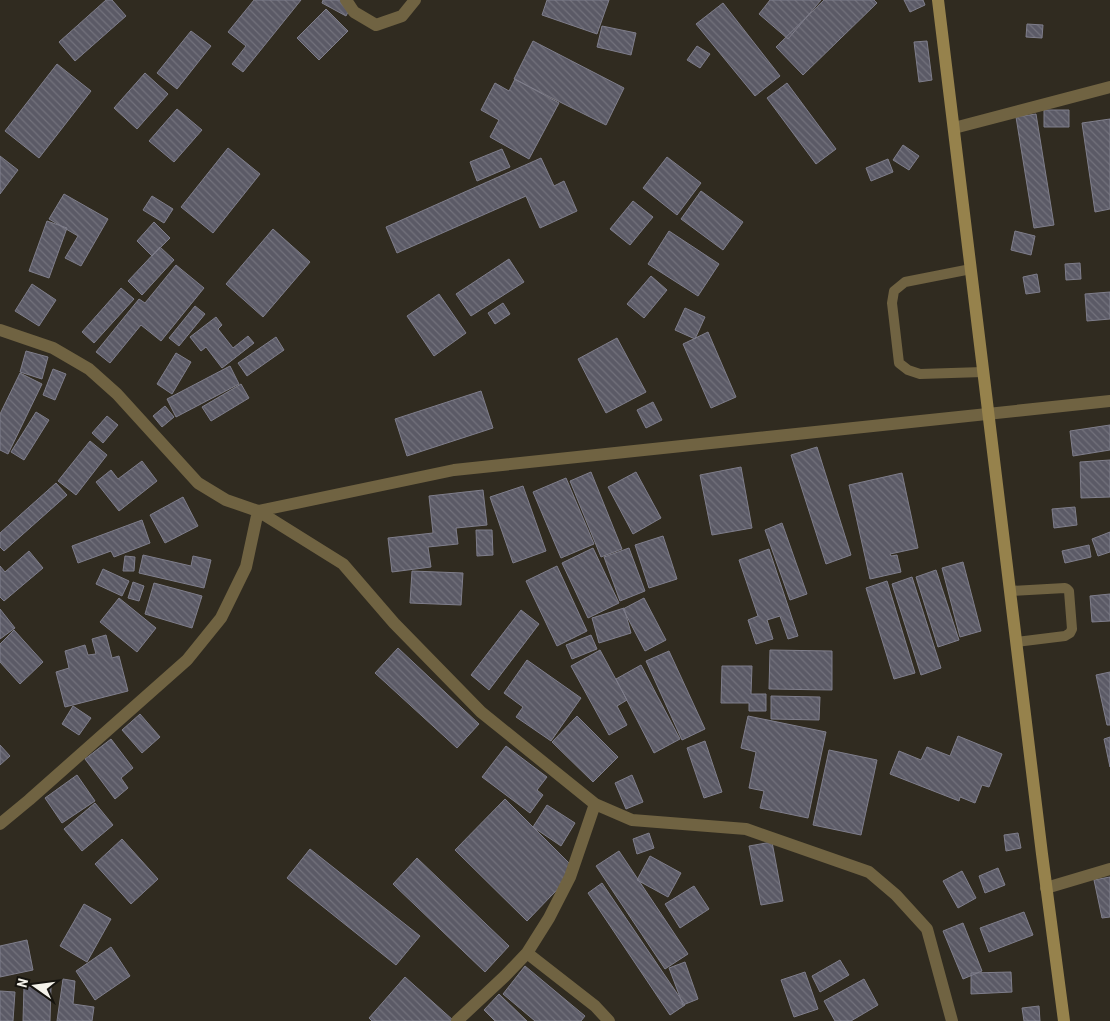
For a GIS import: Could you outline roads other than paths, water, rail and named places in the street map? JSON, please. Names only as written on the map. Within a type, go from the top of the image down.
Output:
[{"type":"main road","points":[[938,0],[1046,888],[1064,1021]]},
{"type":"street","points":[[346,0],[354,12],[376,25],[402,16],[415,0]]},
{"type":"street","points":[[954,128],[1110,87]]},
{"type":"street","points":[[0,330],[54,348],[90,369],[117,394],[198,483],[226,500],[258,511],[343,564],[394,623],[481,712],[595,804],[632,820],[746,829],[869,872],[896,895],[927,929],[952,1021]]},
{"type":"street","points":[[258,511],[454,470],[1110,401]]},
{"type":"street","points":[[0,824],[187,660],[221,618],[246,567],[258,511]]},
{"type":"street","points":[[457,1021],[527,953],[549,918],[570,877],[595,804]]},
{"type":"street","points":[[1046,888],[1110,869]]},
{"type":"street","points":[[527,953],[595,1006],[609,1021]]},
{"type":"lane","points":[[971,268],[905,282],[894,291],[892,303],[898,363],[908,370],[920,374],[983,372]]},
{"type":"lane","points":[[1010,592],[1065,588],[1069,591],[1072,629],[1070,633],[1065,636],[1016,642]]}]
